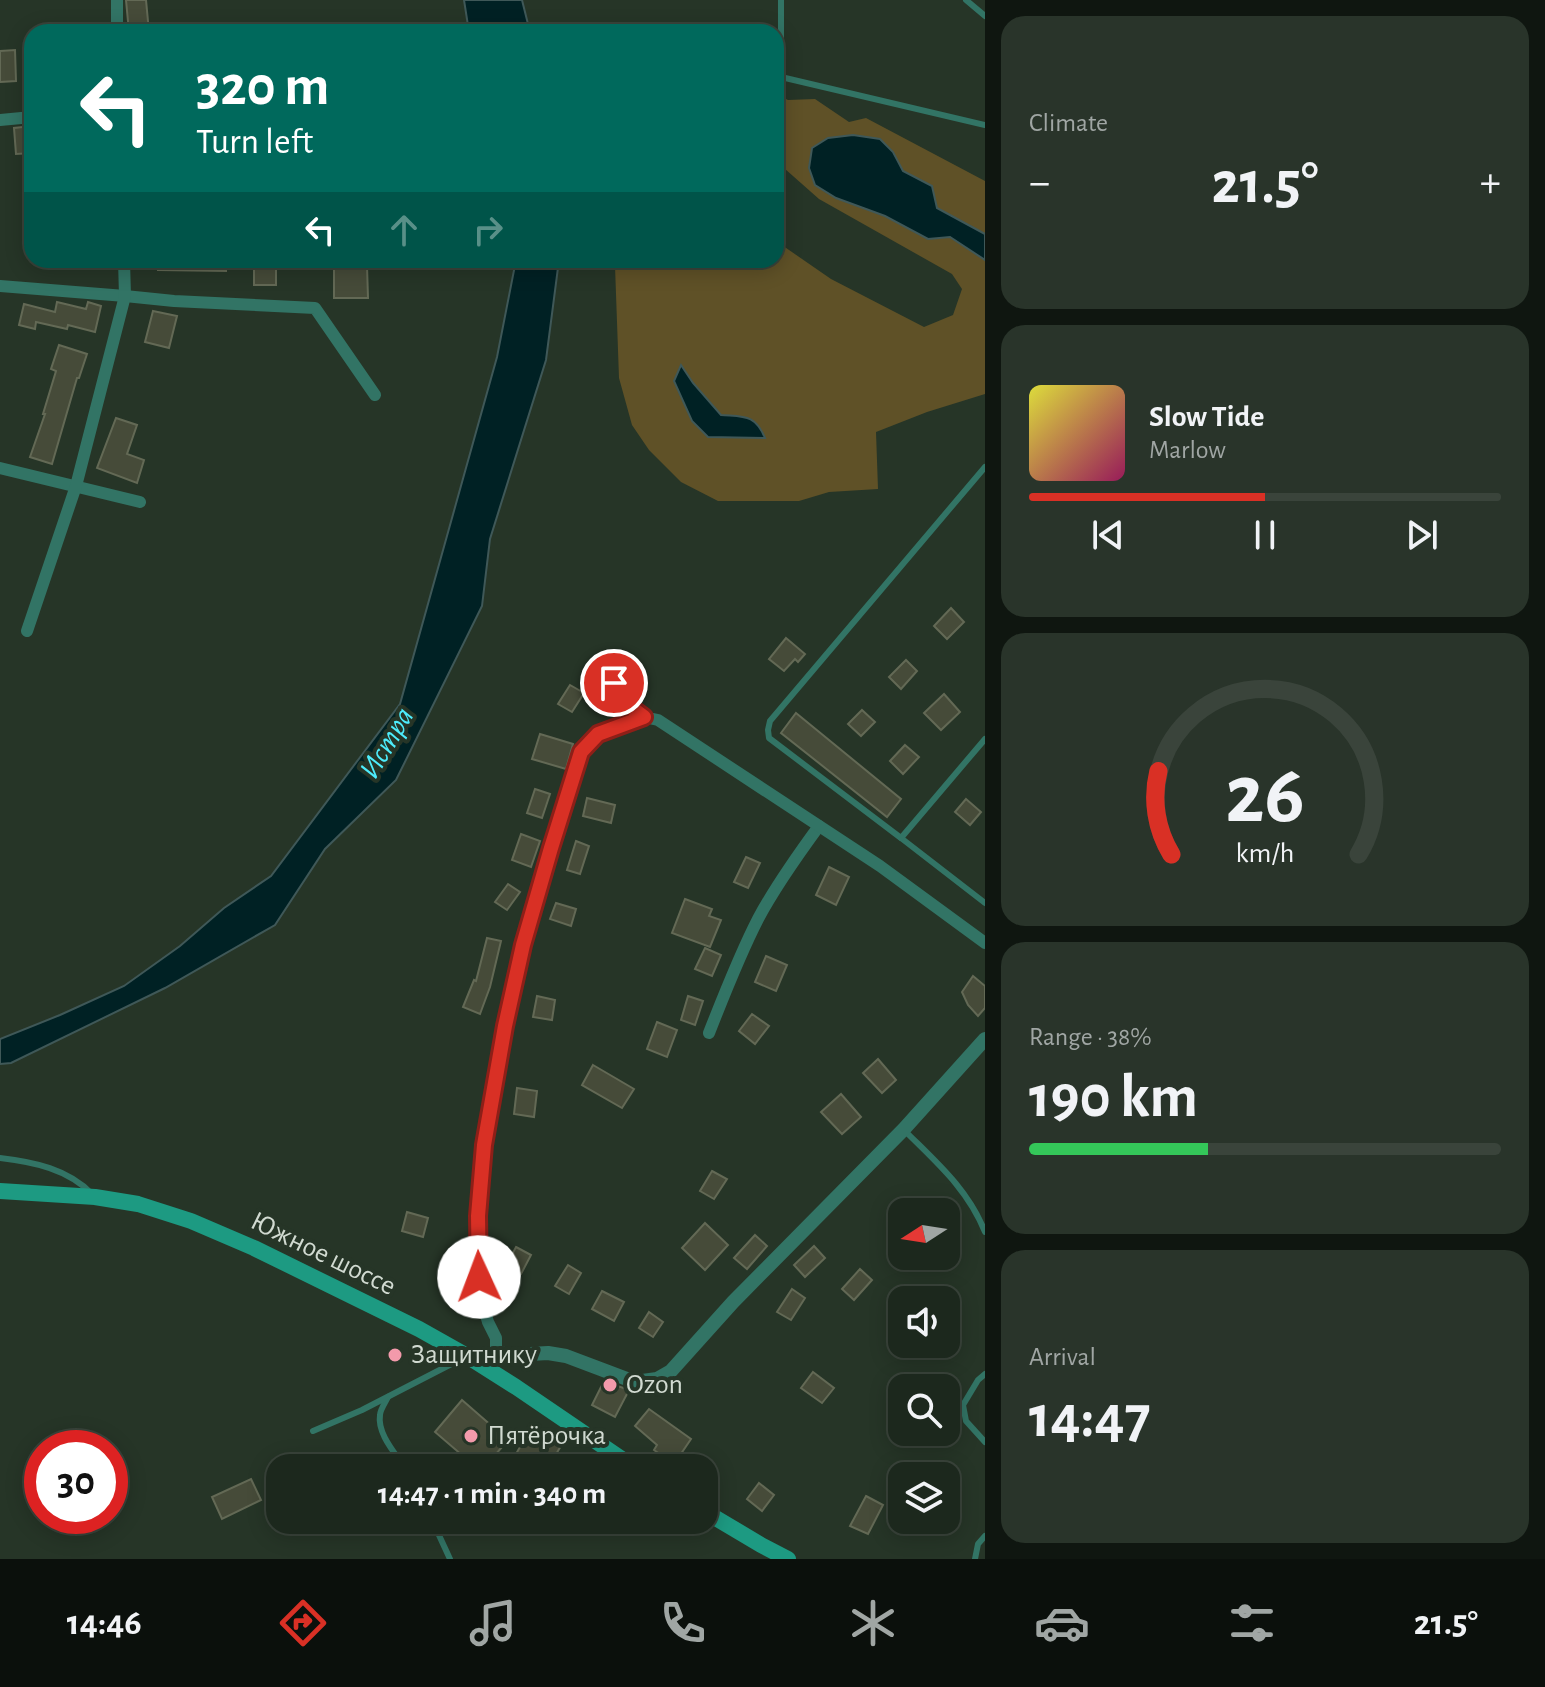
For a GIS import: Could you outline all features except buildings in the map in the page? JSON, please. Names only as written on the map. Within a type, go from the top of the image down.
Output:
[{"type":"main road","name":"Южное шоссе","points":[[0,1191],[95,1197],[138,1204],[191,1221],[254,1248],[419,1329],[486,1367],[614,1454]]},
{"type":"main road","points":[[718,1519],[788,1559]]},
{"type":"street","points":[[117,0],[117,24]]},
{"type":"street","points":[[0,120],[24,118]]},
{"type":"street","points":[[27,631],[76,486],[125,296],[124,268]]},
{"type":"street","points":[[0,286],[174,301],[315,308],[375,395]]},
{"type":"street","points":[[0,468],[140,502]]},
{"type":"street","points":[[614,683],[624,702],[644,717],[658,720],[880,866],[985,943]]},
{"type":"street","points":[[486,1367],[496,1353],[496,1338],[481,1298],[478,1257],[484,1145],[523,945],[581,752],[598,734],[644,717]]},
{"type":"street","points":[[709,1033],[759,917],[794,859],[819,826]]},
{"type":"street","points":[[496,1353],[566,1356],[635,1382],[657,1379],[671,1371],[733,1302],[904,1129],[985,1039]]},
{"type":"lane","points":[[781,0],[781,24]]},
{"type":"lane","points":[[966,0],[985,16]]},
{"type":"lane","points":[[784,78],[985,125]]},
{"type":"lane","points":[[985,467],[770,721],[768,730],[769,738],[985,903]]},
{"type":"lane","points":[[901,838],[985,739]]},
{"type":"lane","points":[[904,1129],[960,1186],[985,1232]]},
{"type":"lane","points":[[0,1158],[50,1168],[81,1183],[95,1197]]},
{"type":"lane","points":[[313,1431],[362,1410],[467,1356]]},
{"type":"lane","points":[[985,1374],[963,1405],[966,1421],[985,1442]]},
{"type":"lane","points":[[388,1397],[380,1415],[382,1428],[396,1454]]},
{"type":"lane","points":[[362,1410],[380,1415]]},
{"type":"lane","points":[[438,1534],[450,1559]]},
{"type":"lane","points":[[975,1559],[978,1544],[985,1536]]},
{"type":"shaded area","points":[[784,98],[815,99],[849,122],[866,118],[985,181],[985,394],[876,432],[878,489],[829,492],[799,501],[718,501],[681,482],[649,450],[632,425],[619,378],[615,268],[784,268],[784,247],[831,279],[924,327],[953,315],[962,289],[952,274],[819,199],[784,168]]},
{"type":"water","points":[[464,0],[522,0],[528,24],[468,24]]},
{"type":"water","points":[[853,135],[880,139],[893,152],[903,171],[932,186],[937,208],[985,234],[985,260],[950,237],[928,239],[885,216],[836,198],[815,185],[809,168],[812,148],[828,138]]},
{"type":"water","name":"Истра","points":[[514,268],[558,268],[546,360],[490,539],[482,606],[396,780],[325,849],[275,925],[165,988],[11,1063],[0,1064],[0,1039],[124,986],[180,946],[224,908],[271,876],[400,704],[497,357]]},
{"type":"water","points":[[681,365],[721,415],[753,421],[765,438],[708,437],[692,421],[674,381]]},
{"type":"place","name":"Защитнику","points":[[395,1355]]},
{"type":"place","name":"Ozon","points":[[610,1385]]},
{"type":"place","name":"Пятёрочка","points":[[471,1436]]},
{"type":"route","points":[[479,1277],[478,1216],[484,1145],[523,945],[551,848],[581,752],[598,734],[644,717],[624,702],[614,683]]}]
